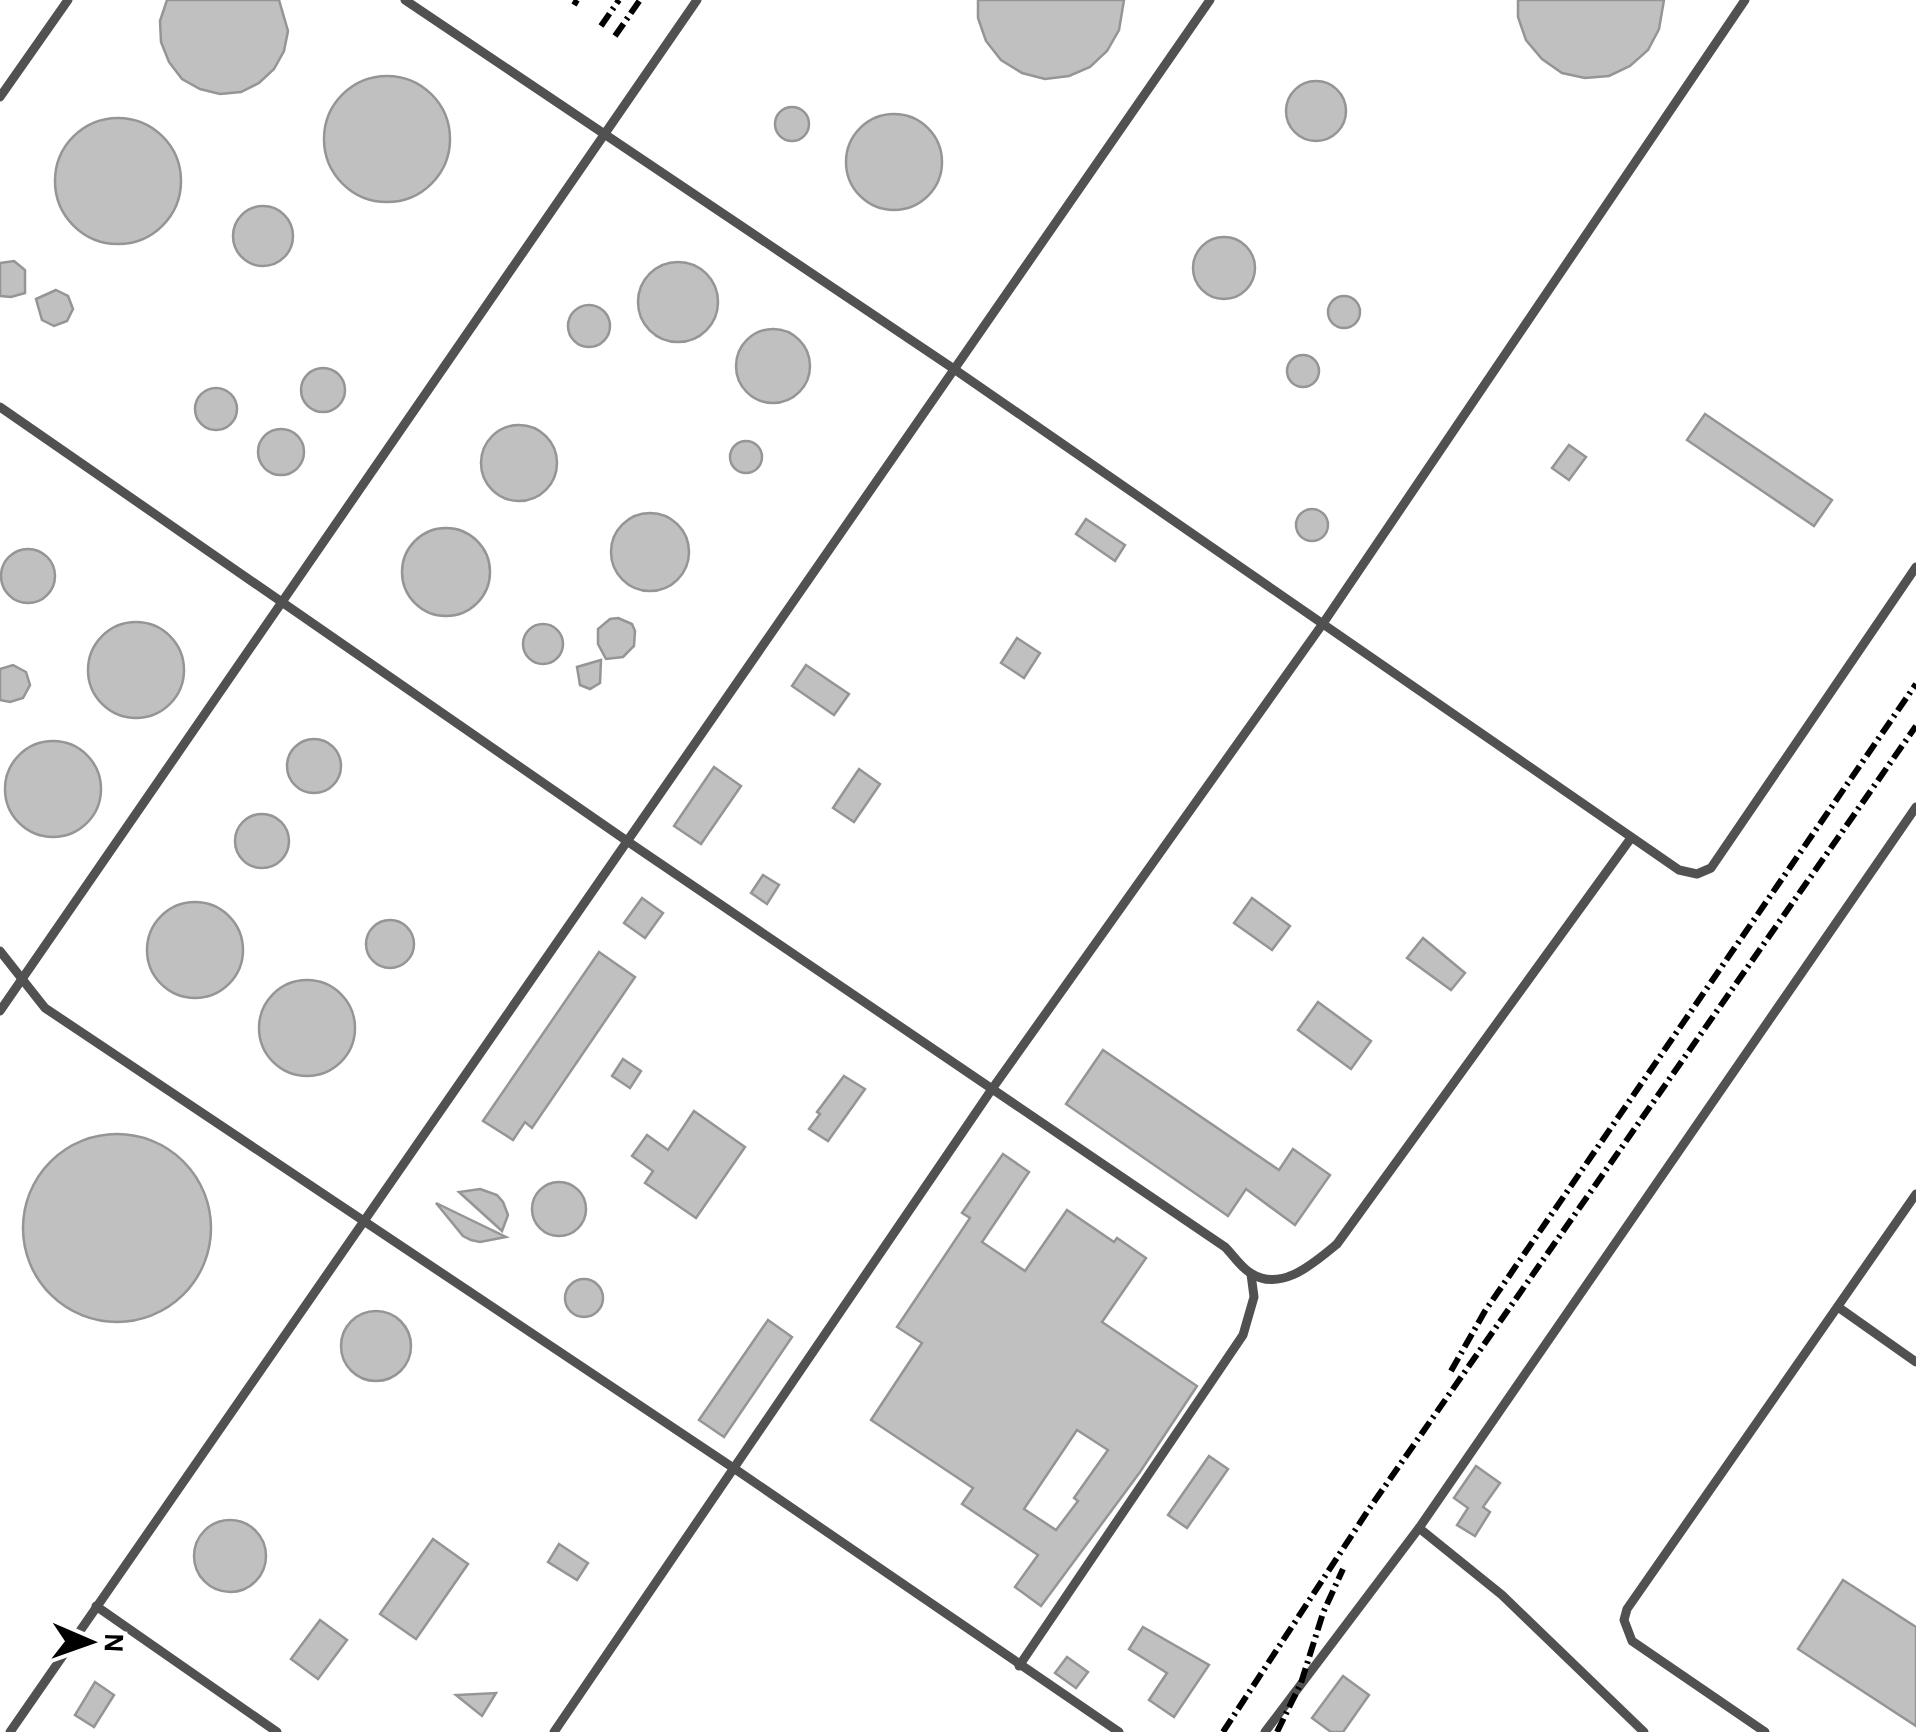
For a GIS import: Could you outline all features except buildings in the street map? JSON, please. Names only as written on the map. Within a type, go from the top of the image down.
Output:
[{"type":"lane","points":[[0,98],[68,0]]},
{"type":"lane","points":[[405,0],[1324,622],[1679,870],[1697,874],[1712,868],[1916,567]]},
{"type":"lane","points":[[0,1011],[697,0]]},
{"type":"lane","points":[[10,1732],[1210,0]]},
{"type":"lane","points":[[554,1732],[992,1089],[1324,622],[1745,0]]},
{"type":"lane","points":[[0,407],[627,841],[1225,1247],[1251,1274],[1280,1279],[1308,1269],[1336,1244],[1631,838]]},
{"type":"lane","points":[[1266,1732],[1418,1528],[1916,807]]},
{"type":"lane","points":[[0,951],[45,1008],[735,1469],[1119,1732]]},
{"type":"lane","points":[[1764,1732],[1632,1640],[1624,1620],[1632,1599],[1916,1194]]},
{"type":"lane","points":[[1019,1666],[1243,1335],[1254,1297],[1251,1274]]},
{"type":"lane","points":[[1838,1307],[1916,1362]]},
{"type":"lane","points":[[1418,1528],[1502,1595],[1644,1732]]},
{"type":"lane","points":[[96,1606],[277,1732]]},
{"type":"railway","points":[[574,5],[577,0]]},
{"type":"railway","points":[[601,26],[619,0]]},
{"type":"railway","points":[[615,36],[640,0]]},
{"type":"railway","points":[[1451,1371],[1485,1311],[1916,684]]},
{"type":"railway","points":[[1223,1732],[1369,1509],[1916,726]]},
{"type":"railway","points":[[1277,1732],[1301,1683],[1323,1613],[1343,1569]]}]
